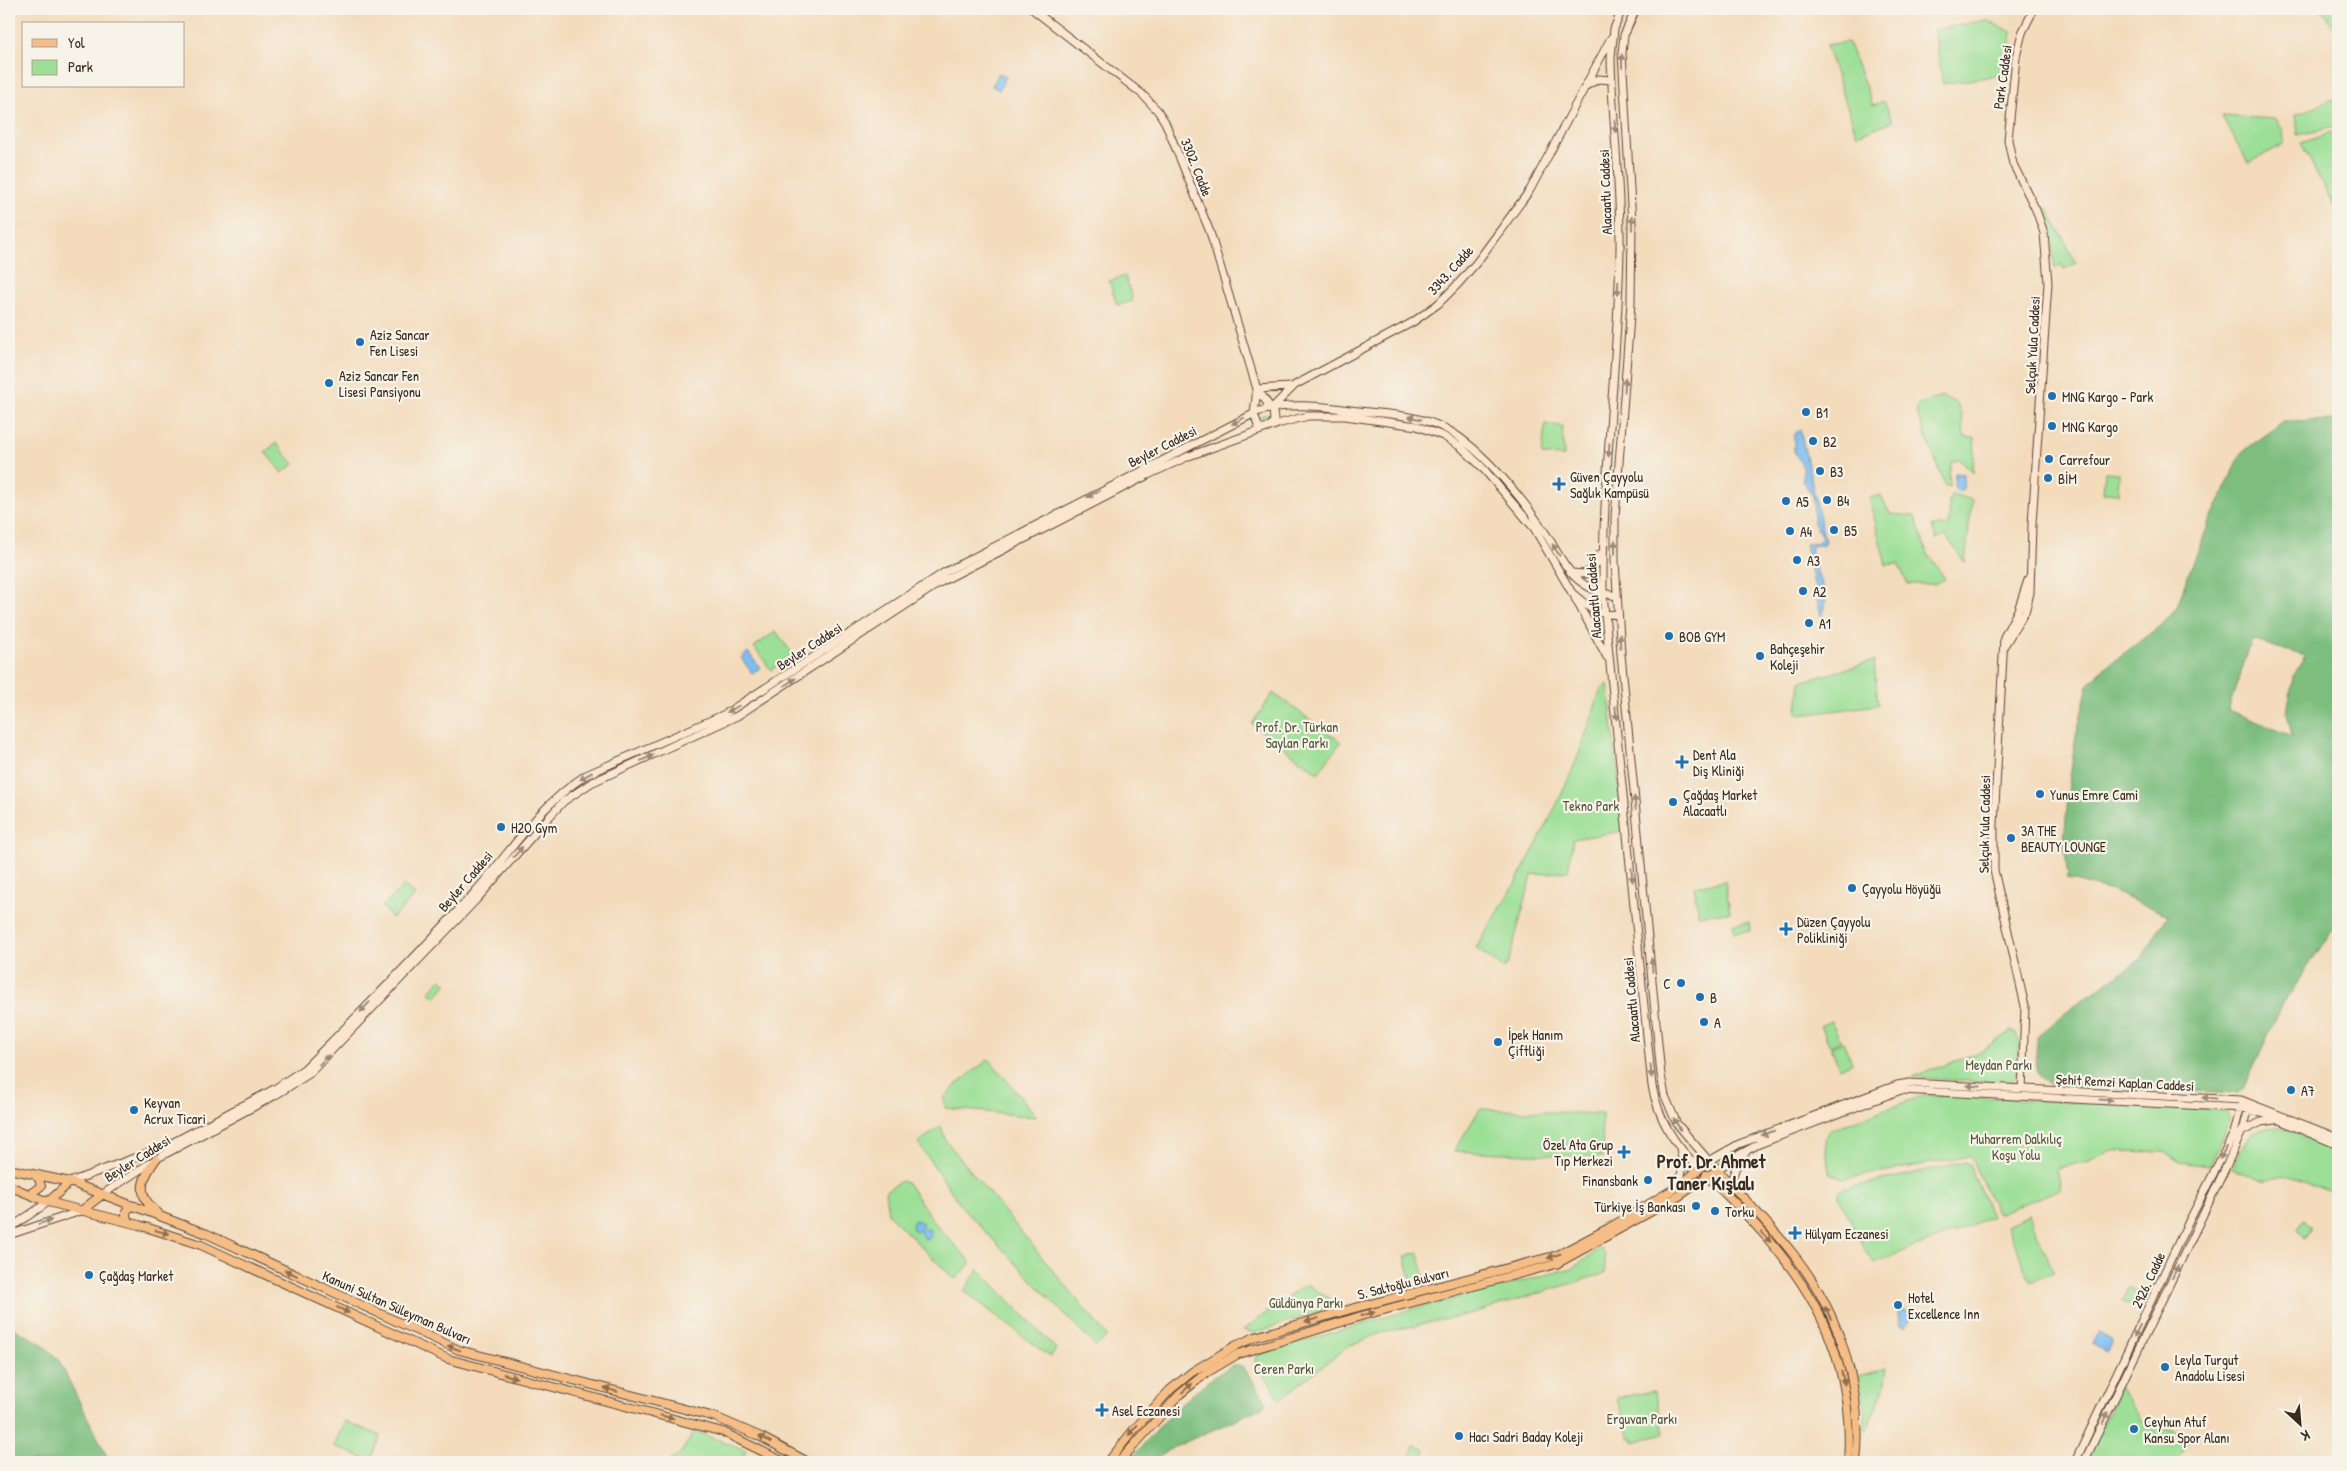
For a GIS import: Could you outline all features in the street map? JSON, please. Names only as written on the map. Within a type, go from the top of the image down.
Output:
[{"type":"main road","name":"3302. Cadde","points":[[1032,9],[1142,94],[1158,111],[1210,232],[1257,389],[1272,408]]},
{"type":"main road","name":"Alacaatlı Caddesi","points":[[1622,9],[1613,35],[1612,80],[1619,191],[1620,250],[1613,402],[1602,544],[1602,594],[1611,664],[1652,1086],[1662,1119],[1680,1148],[1699,1168]]},
{"type":"main road","name":"Alacaatlı Caddesi","points":[[1636,9],[1624,35],[1622,53],[1632,223],[1631,303],[1615,517],[1618,615],[1661,1075],[1665,1096],[1677,1124],[1708,1161]]},
{"type":"main road","name":"Park Caddesi","points":[[2008,122],[2018,46],[2034,9]]},
{"type":"main road","name":"3343. Cadde","points":[[1272,408],[1291,387],[1317,371],[1413,322],[1438,304],[1452,290],[1473,266],[1524,198],[1613,35]]},
{"type":"main road","points":[[1585,86],[1598,79],[1612,80]]},
{"type":"main road","name":"Selçuk Yula Caddesi","points":[[2008,122],[2011,157],[2039,218],[2046,241],[2048,269],[2030,593],[2004,637],[1994,825],[1994,870],[2025,1006],[2022,1092]]},
{"type":"main road","points":[[1257,389],[1266,390],[1291,387]]},
{"type":"main road","name":"3302. Cadde","points":[[1254,414],[1257,389]]},
{"type":"main road","name":"Beyler Caddesi","points":[[70,1182],[117,1166],[166,1146],[295,1076],[475,897],[495,872],[549,816],[580,790],[591,783],[737,716],[945,572],[1254,414],[1272,408],[1311,407],[1391,414],[1420,419],[1446,430],[1479,454],[1512,491],[1540,526],[1571,573],[1581,583],[1602,594]]},
{"type":"main road","points":[[1272,408],[1274,420],[1272,426]]},
{"type":"main road","points":[[1254,414],[1258,426],[1263,429]]},
{"type":"main road","name":"Beyler Caddesi","points":[[850,638],[941,582],[1170,464],[1272,426],[1302,417],[1329,415],[1410,425],[1444,436],[1461,447],[1482,467],[1522,512],[1534,528],[1568,588],[1589,608],[1605,614]]},
{"type":"main road","points":[[1571,573],[1581,575],[1592,570],[1597,563],[1602,544]]},
{"type":"main road","points":[[1568,588],[1594,629],[1611,664]]},
{"type":"main road","points":[[1602,594],[1617,596]]},
{"type":"main road","name":"Selçuk Yula Caddesi","points":[[2004,646],[2019,613]]},
{"type":"main road","points":[[1605,614],[1618,615]]},
{"type":"main road","name":"Beyler Caddesi","points":[[103,1194],[156,1159],[274,1096],[309,1074],[468,904]]},
{"type":"main road","name":"Şehit Remzi Kaplan Caddesi","points":[[1708,1161],[1739,1144],[1897,1085],[1909,1083],[2022,1092],[2246,1105],[2338,1138]]},
{"type":"main road","name":"Şehit Remzi Kaplan Caddesi","points":[[1717,1170],[1748,1150],[1897,1091],[2022,1092]]},
{"type":"main road","name":"Şehit Remzi Kaplan Caddesi","points":[[2246,1105],[2338,1145]]},
{"type":"main road","name":"2926. Cadde","points":[[2084,1462],[2242,1131],[2246,1105]]},
{"type":"main road","name":"2926. Cadde","points":[[2075,1462],[2182,1235],[2234,1133],[2246,1105]]},
{"type":"main road","points":[[2242,1131],[2261,1122],[2278,1120]]},
{"type":"main road","points":[[1679,1186],[1683,1165],[1680,1148]]},
{"type":"main road","points":[[1730,1184],[1736,1167],[1748,1150]]},
{"type":"main road","points":[[156,1159],[145,1176],[142,1188],[149,1205],[163,1217]]},
{"type":"main road","points":[[1708,1161],[1794,1255],[1832,1320],[1848,1362],[1854,1385],[1858,1430],[1856,1462]]},
{"type":"main road","name":"S. Saltoğlu Bulvarı","points":[[1108,1462],[1170,1390],[1192,1372],[1235,1346],[1256,1337],[1351,1309],[1558,1255],[1602,1232],[1679,1186],[1708,1161]]},
{"type":"main road","points":[[1699,1168],[1783,1255],[1816,1309],[1837,1356],[1845,1386],[1849,1410],[1848,1462]]},
{"type":"main road","name":"Kanuni Sultan Süleyman Bulvarı","points":[[9,1170],[70,1182],[207,1234],[459,1350],[715,1417],[761,1436],[808,1462]]},
{"type":"main road","name":"S. Saltoğlu Bulvarı","points":[[1119,1462],[1180,1394],[1206,1373],[1238,1354],[1361,1316],[1556,1264],[1624,1228],[1709,1177],[1717,1170]]},
{"type":"main road","points":[[30,1194],[36,1192],[41,1186],[39,1179],[35,1175]]},
{"type":"main road","points":[[9,1229],[48,1202],[70,1182]]},
{"type":"main road","name":"Kanuni Sultan Süleyman Bulvarı","points":[[9,1186],[48,1202],[132,1223],[201,1244],[448,1359],[722,1432],[784,1462]]},
{"type":"main road","points":[[9,1235],[80,1211],[103,1194]]},
{"type":"main road","points":[[132,1223],[126,1218],[126,1212],[130,1207],[135,1206]]},
{"type":"main road","points":[[2182,1235],[2191,1239]]},
{"type":"green space","points":[[2319,9],[2338,9],[2338,37],[2326,14]]},
{"type":"green space","points":[[1986,20],[2012,32],[2007,74],[1943,84],[1934,30]]},
{"type":"green space","points":[[1848,42],[1873,105],[1884,101],[1893,121],[1857,135],[1826,45]]},
{"type":"green space","points":[[2338,97],[2338,126],[2298,135],[2296,115]]},
{"type":"green space","points":[[2222,116],[2276,119],[2283,131],[2284,141],[2282,145],[2248,163]]},
{"type":"green space","points":[[2338,131],[2338,214],[2301,143]]},
{"type":"green space","points":[[2047,207],[2076,263],[2064,269],[2061,264],[2055,269],[2052,241],[2044,210]]},
{"type":"green space","points":[[1125,276],[1133,301],[1117,305],[1109,281]]},
{"type":"green space","points":[[1943,397],[1957,403],[1962,417],[1964,436],[1969,438],[1975,437],[1973,473],[1969,467],[1959,460],[1952,462],[1949,472],[1950,486],[1946,487],[1916,411],[1918,404]]},
{"type":"green space","points":[[1265,414],[1271,420],[1265,426],[1259,420]]},
{"type":"green space","points":[[2338,420],[2338,921],[2282,1006],[2243,1089],[2238,1093],[2050,1085],[2043,1080],[2036,1070],[2037,1037],[2080,1001],[2141,959],[2168,915],[2111,891],[2068,879],[2064,841],[2069,785],[2075,741],[2088,685],[2102,670],[2160,626],[2177,607],[2210,521],[2242,452],[2285,421]],"holes":[[[2252,640],[2305,656],[2293,677],[2287,713],[2292,736],[2228,710]]]},
{"type":"green space","points":[[1545,424],[1562,426],[1564,456],[1542,455]]},
{"type":"green space","points":[[276,443],[294,464],[282,473],[265,452]]},
{"type":"green space","points":[[2105,472],[2119,473],[2118,494],[2103,493]]},
{"type":"green space","points":[[1952,494],[1972,500],[1965,563],[1946,536],[1936,539],[1932,526],[1949,526],[1949,500]]},
{"type":"green space","points":[[1881,495],[1890,514],[1915,516],[1928,557],[1931,558],[1945,579],[1934,584],[1908,584],[1898,564],[1886,565],[1869,498]]},
{"type":"green space","points":[[776,631],[793,655],[771,670],[754,647]]},
{"type":"green space","points":[[1874,661],[1878,705],[1801,715],[1797,712],[1800,682]]},
{"type":"green space","name":"Tekno Park","points":[[1608,684],[1624,831],[1573,839],[1568,871],[1532,875],[1508,964],[1504,969],[1476,948],[1515,884],[1550,818],[1575,763],[1601,689]]},
{"type":"green space","name":"Prof. Dr. Türkan Saylan Parkı","points":[[1273,693],[1341,742],[1318,773],[1252,724]]},
{"type":"green space","points":[[1725,881],[1730,912],[1698,915],[1694,886]]},
{"type":"green space","points":[[404,885],[415,895],[393,918],[382,907]]},
{"type":"green space","points":[[1749,922],[1750,931],[1734,933],[1733,924]]},
{"type":"green space","points":[[441,979],[447,984],[435,997],[429,992]]},
{"type":"green space","points":[[1831,1021],[1841,1041],[1830,1046],[1820,1026]]},
{"type":"green space","name":"Meydan Parkı","points":[[2011,1031],[2016,1033],[2020,1042],[2016,1078],[2007,1084],[1913,1077],[1982,1051]]},
{"type":"green space","points":[[1843,1042],[1852,1063],[1839,1068],[1831,1047]]},
{"type":"green space","points":[[989,1059],[1036,1117],[945,1108],[944,1098],[956,1085]]},
{"type":"green space","name":"Muharrem Dalkılıç Koşu Yolu","points":[[1927,1094],[2217,1110],[2226,1112],[2229,1116],[2229,1121],[2210,1166],[2180,1162],[2165,1152],[2109,1151],[2090,1161],[2057,1168],[2061,1189],[2000,1213],[1996,1213],[1970,1156],[1843,1179],[1829,1173],[1825,1138],[1830,1130]]},
{"type":"green space","points":[[1480,1109],[1602,1114],[1603,1157],[1454,1151]]},
{"type":"green space","points":[[941,1126],[946,1141],[1107,1336],[1096,1347],[962,1207],[918,1143]]},
{"type":"green space","points":[[2279,1126],[2338,1152],[2338,1199],[2334,1193],[2284,1175],[2266,1181],[2232,1169],[2244,1144],[2252,1133],[2268,1127]]},
{"type":"green space","points":[[1965,1162],[1969,1164],[1991,1217],[1874,1263],[1868,1256],[1839,1197],[1839,1192],[1842,1189]]},
{"type":"green space","points":[[901,1181],[907,1183],[937,1226],[970,1261],[969,1265],[957,1278],[953,1278],[888,1214],[885,1191]]},
{"type":"green space","points":[[2029,1215],[2054,1272],[2031,1282],[2006,1225]]},
{"type":"green space","points":[[2304,1220],[2311,1227],[2305,1239],[2298,1229]]},
{"type":"green space","name":"Ceren Parkı","points":[[1601,1248],[1604,1253],[1606,1273],[1473,1313],[1381,1333],[1350,1345],[1280,1399],[1255,1361],[1256,1355],[1409,1310],[1573,1268]]},
{"type":"green space","points":[[1418,1252],[1425,1279],[1412,1282],[1405,1256]]},
{"type":"green space","points":[[979,1269],[1056,1349],[1050,1357],[964,1291]]},
{"type":"green space","name":"Güldünya Parkı","points":[[1306,1284],[1340,1305],[1254,1333],[1243,1330]]},
{"type":"green space","points":[[2128,1288],[2138,1293],[2130,1305],[2122,1301]]},
{"type":"green space","points":[[9,1326],[41,1343],[58,1359],[110,1462],[9,1462]]},
{"type":"green space","points":[[1233,1365],[1240,1365],[1244,1368],[1265,1399],[1266,1403],[1263,1407],[1177,1446],[1148,1462],[1128,1462],[1176,1409],[1217,1375]]},
{"type":"green space","points":[[1888,1368],[1886,1382],[1867,1430],[1864,1429],[1866,1410],[1858,1376]]},
{"type":"green space","name":"Ceyhun Atuf Kansu Spor Alanı","points":[[2119,1388],[2141,1420],[2190,1437],[2176,1462],[2084,1462]]},
{"type":"green space","name":"Erguvan Parkı","points":[[1654,1391],[1664,1433],[1634,1442],[1633,1438],[1630,1439],[1617,1398]]},
{"type":"green space","points":[[345,1421],[381,1436],[371,1461],[334,1446]]},
{"type":"green space","points":[[695,1431],[746,1450],[742,1462],[669,1462],[680,1454]]},
{"type":"green space","points":[[1414,1446],[1425,1449],[1421,1462],[1409,1462]]},
{"type":"water","points":[[999,73],[1006,77],[999,90],[992,86]]},
{"type":"water","points":[[1800,429],[1825,541],[1823,544],[1812,546],[1814,562],[1824,592],[1825,609],[1821,616],[1805,544],[1817,543],[1822,537],[1814,523],[1813,496],[1803,481],[1803,467],[1794,451],[1794,434]]},
{"type":"water","points":[[1955,473],[1964,474],[1963,489],[1958,492],[1954,488]]},
{"type":"water","points":[[748,652],[760,668],[752,673],[741,658]]},
{"type":"water","points":[[916,1220],[923,1223],[921,1226],[923,1229],[929,1229],[931,1236],[929,1239],[925,1239],[918,1229],[915,1231],[912,1228],[913,1222]]},
{"type":"water","points":[[1903,1310],[1913,1314],[1906,1327],[1899,1324],[1898,1313]]},
{"type":"water","points":[[2099,1332],[2113,1340],[2106,1352],[2092,1344]]},
{"type":"place","name":"Aziz Sancar Fen Lisesi","points":[[360,342]]},
{"type":"place","name":"Aziz Sancar Fen Lisesi Pansiyonu","points":[[329,383]]},
{"type":"place","name":"MNG Kargo - Park","points":[[2052,396]]},
{"type":"place","name":"B1","points":[[1806,412]]},
{"type":"place","name":"MNG Kargo","points":[[2052,426]]},
{"type":"place","name":"B2","points":[[1813,441]]},
{"type":"place","name":"Carrefour","points":[[2049,459]]},
{"type":"place","name":"B3","points":[[1820,471]]},
{"type":"place","name":"BİM","points":[[2048,478]]},
{"type":"place","name":"Güven Çayyolu Sağlık Kampüsü","points":[[1559,484]]},
{"type":"place","name":"B4","points":[[1827,500]]},
{"type":"place","name":"A5","points":[[1786,501]]},
{"type":"place","name":"B5","points":[[1834,530]]},
{"type":"place","name":"A4","points":[[1790,531]]},
{"type":"place","name":"A3","points":[[1797,560]]},
{"type":"place","name":"A2","points":[[1803,591]]},
{"type":"place","name":"A1","points":[[1809,623]]},
{"type":"place","name":"BOB GYM","points":[[1669,636]]},
{"type":"place","name":"Bahçeşehir Koleji","points":[[1760,656]]},
{"type":"place","name":"Dent Ala Diş Kliniği","points":[[1682,762]]},
{"type":"place","name":"Yunus Emre Cami","points":[[2040,794]]},
{"type":"place","name":"Çağdaş Market Alacaatlı","points":[[1673,802]]},
{"type":"place","name":"H2O Gym","points":[[501,827]]},
{"type":"place","name":"3A THE BEAUTY LOUNGE","points":[[2011,838]]},
{"type":"place","name":"Çayyolu Höyüğü","points":[[1852,888]]},
{"type":"place","name":"Düzen Çayyolu Polikliniği","points":[[1786,929]]},
{"type":"place","name":"C","points":[[1681,983]]},
{"type":"place","name":"B","points":[[1700,997]]},
{"type":"place","name":"A","points":[[1704,1022]]},
{"type":"place","name":"İpek Hanım Çiftliği","points":[[1498,1042]]},
{"type":"place","name":"A7","points":[[2291,1090]]},
{"type":"place","name":"Keyvan Acrux Ticari","points":[[134,1110]]},
{"type":"place","name":"Özel Ata Grup Tıp Merkezi","points":[[1624,1152]]},
{"type":"place","name":"Finansbank","points":[[1648,1180]]},
{"type":"place","name":"Türkiye İş Bankası","points":[[1696,1206]]},
{"type":"place","name":"Torku","points":[[1715,1211]]},
{"type":"place","name":"Hülyam Eczanesi","points":[[1795,1233]]},
{"type":"place","name":"Çağdaş Market","points":[[89,1275]]},
{"type":"place","name":"Hotel Excellence Inn","points":[[1898,1305]]},
{"type":"place","name":"Leyla Turgut Anadolu Lisesi","points":[[2165,1367]]},
{"type":"place","name":"Asel Eczanesi","points":[[1102,1410]]},
{"type":"place","name":"Ceyhun Atuf Kansu Spor Alanı","points":[[2134,1429]]},
{"type":"place","name":"Hacı Sadri Baday Koleji","points":[[1459,1436]]},
{"type":"district","name":"Prof. Dr. Ahmet Taner Kışlalı","points":[[1711,1172]]}]
